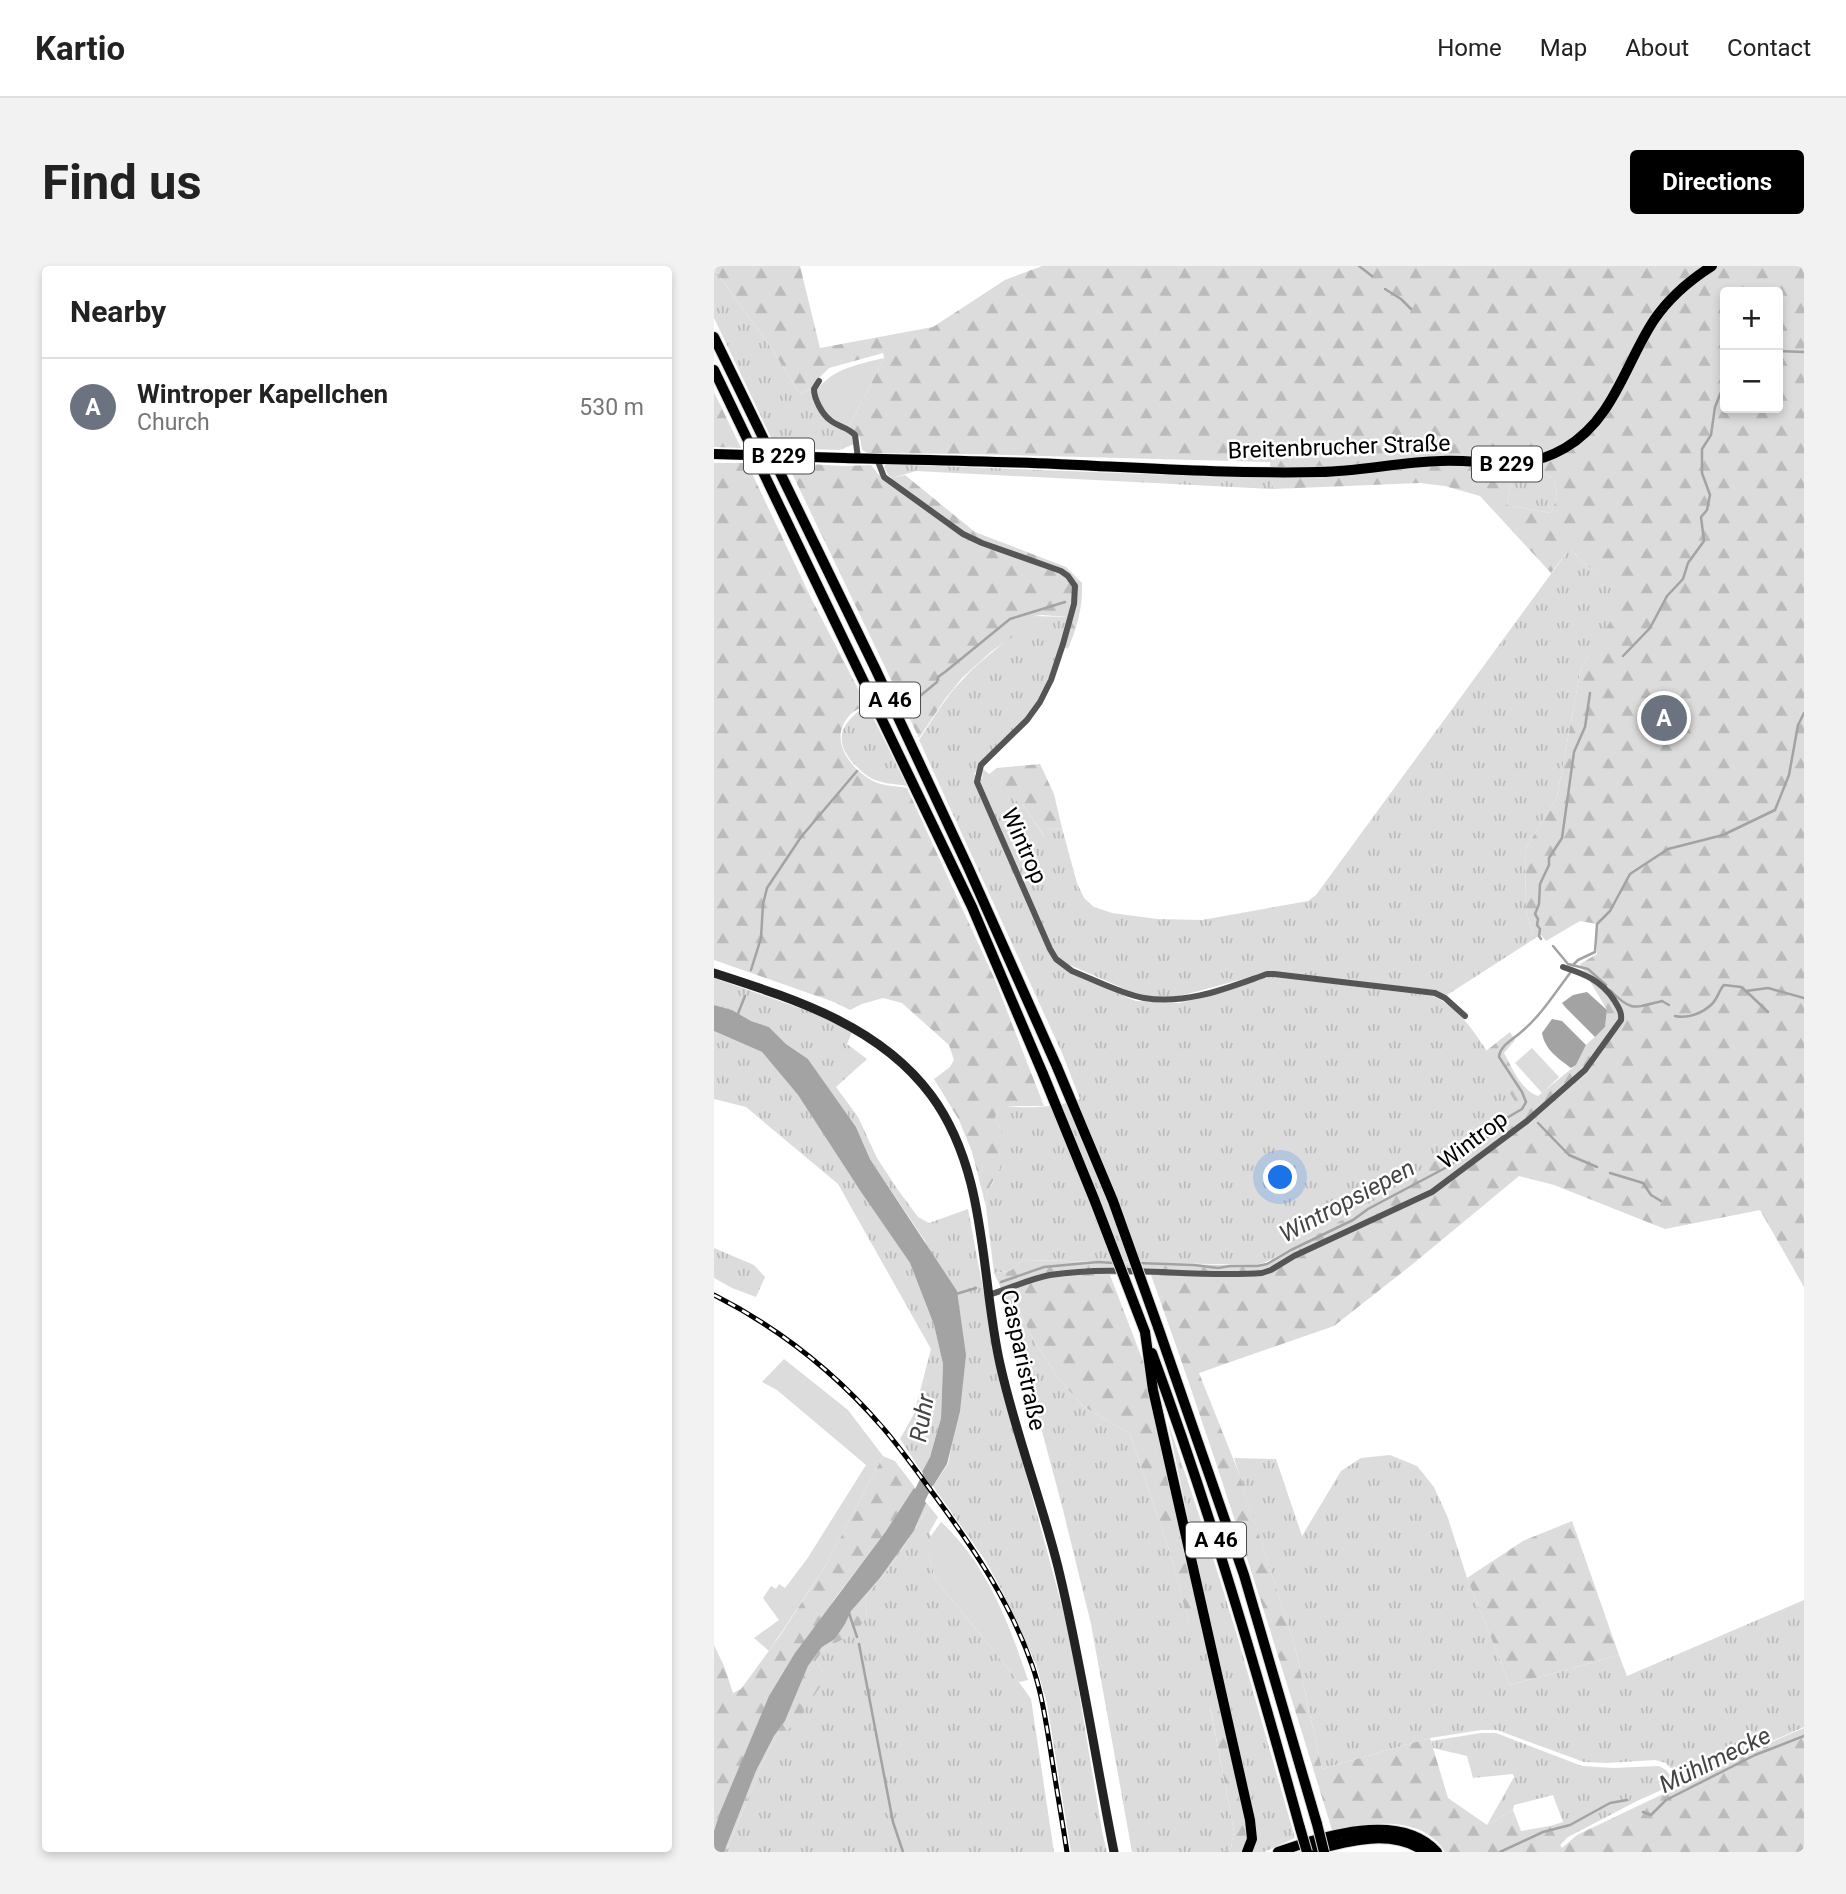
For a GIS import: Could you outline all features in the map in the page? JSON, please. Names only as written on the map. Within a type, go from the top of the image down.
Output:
[{"type":"highway","name":"A 46","points":[[714,337],[957,842],[1113,1201],[1244,1575],[1324,1852]]},
{"type":"highway","name":"A 46","points":[[714,370],[972,907],[1094,1199],[1180,1429],[1238,1610],[1307,1852]]},
{"type":"highway","points":[[1145,1332],[1153,1390],[1251,1820],[1252,1839],[1247,1852]]},
{"type":"highway","points":[[1278,1852],[1322,1838],[1399,1830],[1427,1842],[1437,1852]]},
{"type":"highway","points":[[1307,1852],[1358,1840],[1385,1839],[1408,1842],[1425,1852]]},
{"type":"main road","name":"Breitenbrucher Straße","points":[[877,459],[1209,471],[1336,472],[1440,461],[1522,463],[1546,457],[1576,441],[1598,420],[1661,311],[1680,290],[1712,266]]},
{"type":"main road","name":"B 229","points":[[714,454],[877,459]]},
{"type":"main road","name":"Casparistraße","points":[[714,973],[803,1004],[862,1032],[900,1061],[931,1094],[954,1135],[970,1180],[977,1212],[999,1362],[1058,1565],[1073,1630],[1114,1852]]},
{"type":"street","points":[[819,381],[814,389],[816,400],[829,420],[853,431],[858,458]]},
{"type":"street","name":"Wintrop","points":[[877,459],[884,477],[962,534],[1061,571],[1075,586],[1074,604],[1051,680],[1027,720],[981,765],[977,782],[1050,949],[1061,964],[1072,971],[1144,998],[1181,1000],[1274,974],[1435,993],[1445,998],[1465,1016]]},
{"type":"street","name":"Wintrop","points":[[988,1295],[1047,1276],[1077,1272],[1107,1270],[1262,1273],[1432,1192],[1527,1121],[1585,1070],[1621,1020],[1622,1012],[1609,992],[1588,975],[1563,967]]},
{"type":"green space","points":[[714,266],[800,266],[820,348],[933,327],[1005,280],[1042,266],[1804,266],[1804,1287],[1760,1210],[1665,1229],[1554,1185],[1519,1176],[1334,1326],[1199,1373],[1240,1476],[1295,1647],[1322,1769],[1430,1738],[1448,1798],[1487,1825],[1513,1810],[1521,1831],[1550,1826],[1562,1848],[1577,1835],[1684,1784],[1682,1781],[1804,1728],[1804,1852],[1445,1852],[1435,1840],[1409,1826],[1378,1824],[1332,1830],[1245,1551],[1151,1275],[1110,1275],[1143,1361],[1201,1620],[1189,1625],[1173,1562],[1130,1434],[1083,1406],[1059,1379],[1033,1339],[1018,1308],[1007,1301],[994,1273],[1010,1271],[1024,1260],[1263,1266],[1386,1194],[1517,1105],[1486,1051],[1510,1032],[1515,1040],[1504,1053],[1522,1084],[1538,1096],[1576,1065],[1586,1045],[1605,1027],[1607,1010],[1580,964],[1597,954],[1597,924],[1580,921],[1546,941],[1541,935],[1534,939],[1526,910],[1525,850],[1557,797],[1581,668],[1627,595],[1581,561],[1570,548],[1551,573],[1480,496],[1445,486],[1420,483],[1273,489],[1270,462],[868,453],[862,450],[860,438],[849,427],[884,358],[883,353],[829,368],[813,388],[800,394]],"holes":[[[1513,471],[1539,472],[1549,476],[1555,484],[1556,496],[1551,513],[1507,505]]]},
{"type":"green space","points":[[714,269],[770,346],[800,394],[813,388],[813,401],[825,419],[831,425],[851,434],[855,440],[854,444],[840,450],[776,448],[714,318]]},
{"type":"green space","points":[[884,358],[849,427],[823,409],[817,390],[823,383],[848,368]]},
{"type":"green space","points":[[714,392],[741,448],[714,447]]},
{"type":"green space","points":[[714,463],[747,463],[811,598],[866,704],[844,722],[841,742],[844,751],[856,768],[873,781],[907,788],[995,980],[1044,1106],[1001,1106],[997,1111],[995,1119],[1003,1143],[1000,1169],[988,1190],[986,1207],[972,1152],[959,1120],[934,1079],[950,1067],[954,1060],[949,1045],[902,1003],[883,998],[850,1010],[714,960]]},
{"type":"green space","points":[[787,463],[871,465],[889,481],[905,475],[975,532],[1066,567],[1082,583],[1079,617],[1068,649],[1064,647],[1068,617],[1033,616],[1018,633],[992,651],[962,678],[919,738]]},
{"type":"green space","points":[[886,464],[1171,475],[1272,476],[1273,489],[916,471],[892,478],[884,467]]},
{"type":"green space","points":[[1513,471],[1539,472],[1553,480],[1556,496],[1551,513],[1507,505]]},
{"type":"green space","points":[[1570,548],[1581,561],[1628,595],[1581,668],[1557,797],[1525,850],[1526,910],[1534,939],[1447,995],[1434,990],[1269,972],[1180,996],[1143,997],[1070,965],[1068,972],[1136,1001],[1180,1003],[1270,976],[1433,996],[1447,1004],[1471,1028],[1518,1105],[1386,1194],[1266,1262],[1256,1265],[1024,1260],[1010,1271],[994,1273],[986,1207],[988,1190],[994,1181],[1001,1131],[995,1119],[997,1111],[1001,1106],[1041,1107],[1080,1099],[1062,1053],[919,740],[951,692],[1033,616],[1068,617],[1060,650],[1040,698],[1026,718],[974,774],[1023,805],[1044,836],[1046,830],[1062,828],[1077,883],[1084,898],[1094,907],[1112,913],[1157,919],[1202,920],[1308,901],[1316,895]]},
{"type":"green space","points":[[867,705],[907,786],[883,782],[866,775],[853,763],[843,746],[846,724]]},
{"type":"green space","points":[[1040,764],[1054,794],[1062,828],[1047,830],[1045,837],[1023,805],[982,780],[983,769],[989,774],[997,768]]},
{"type":"green space","points":[[714,978],[811,1012],[852,1032],[847,1044],[867,1059],[836,1087],[858,1117],[877,1158],[918,1217],[929,1223],[968,1209],[1017,1441],[1069,1632],[1107,1852],[1071,1852],[1047,1704],[1036,1664],[985,1560],[933,1486],[948,1464],[962,1383],[925,1241],[870,1159],[856,1127],[808,1059],[786,1044],[769,1027],[714,1005]]},
{"type":"green space","points":[[714,1031],[762,1052],[798,1095],[910,1263],[934,1325],[943,1364],[941,1418],[930,1457],[922,1472],[900,1439],[914,1414],[931,1349],[838,1184],[746,1107],[714,1099]]},
{"type":"green space","points":[[1532,1048],[1559,1077],[1542,1093],[1515,1063]]},
{"type":"green space","points":[[714,1248],[754,1265],[765,1277],[756,1297],[714,1278]]},
{"type":"green space","points":[[1007,1301],[1018,1308],[1033,1339],[1059,1379],[1083,1406],[1130,1434],[1173,1562],[1189,1624],[1201,1620],[1220,1704],[1210,1707],[1234,1831],[1231,1848],[1223,1852],[1132,1852],[1091,1624]]},
{"type":"green space","points":[[784,1359],[848,1410],[883,1456],[826,1565],[769,1651],[754,1638],[779,1620],[763,1598],[771,1586],[776,1589],[779,1584],[785,1588],[807,1559],[866,1465],[777,1390],[762,1382]]},
{"type":"green space","points":[[1168,1422],[1236,1632],[1295,1838],[1264,1852],[1252,1852],[1256,1833]]},
{"type":"green space","points":[[1390,1455],[1417,1466],[1434,1487],[1510,1685],[1619,1655],[1627,1676],[1804,1600],[1804,1727],[1682,1781],[1666,1763],[1655,1760],[1584,1762],[1497,1730],[1430,1738],[1322,1769],[1295,1647],[1234,1458],[1276,1459],[1302,1536],[1341,1471],[1361,1458]]},
{"type":"green space","points":[[883,1456],[895,1461],[929,1506],[915,1530],[900,1553],[865,1597],[867,1614],[861,1625],[848,1637],[825,1648],[816,1660],[824,1674],[822,1684],[794,1726],[778,1734],[724,1852],[756,1771],[785,1721],[808,1666],[822,1647],[835,1639],[850,1611],[880,1578],[913,1532],[915,1488],[834,1600],[719,1815],[714,1831],[714,1645],[733,1693],[741,1689],[826,1565]]},
{"type":"green space","points":[[929,1506],[938,1517],[929,1533],[929,1554],[935,1579],[1031,1699],[1054,1852],[726,1852],[763,1762],[778,1734],[794,1725],[824,1674],[816,1660],[825,1648],[848,1637],[867,1614],[865,1597],[900,1553]]},
{"type":"green space","points":[[1572,1521],[1619,1655],[1510,1685],[1467,1578],[1523,1541]]},
{"type":"green space","points":[[941,1522],[957,1538],[983,1575],[1013,1637],[1028,1680],[1019,1682],[935,1579],[929,1554],[931,1536]]},
{"type":"green space","points":[[1220,1704],[1248,1828],[1248,1841],[1243,1852],[1223,1852],[1231,1848],[1234,1831],[1210,1706]]},
{"type":"green space","points":[[1496,1733],[1582,1766],[1659,1766],[1677,1783],[1568,1837],[1560,1845],[1550,1826],[1563,1822],[1553,1795],[1514,1805],[1513,1810],[1487,1825],[1514,1777],[1513,1774],[1473,1778],[1467,1756],[1433,1748],[1431,1741]]},
{"type":"shaded area","points":[[1587,992],[1607,1010],[1605,1027],[1595,1037],[1562,1003],[1573,995]]},
{"type":"shaded area","points":[[714,1005],[769,1027],[786,1044],[808,1059],[856,1127],[870,1159],[957,1291],[966,1355],[960,1411],[947,1464],[933,1486],[922,1472],[930,1457],[941,1418],[943,1364],[934,1325],[910,1263],[798,1095],[762,1052],[714,1031]]},
{"type":"shaded area","points":[[1552,1019],[1562,1021],[1586,1045],[1576,1065],[1571,1068],[1553,1053],[1544,1039],[1542,1033]]},
{"type":"shaded area","points":[[914,1488],[926,1503],[913,1532],[880,1578],[851,1611],[835,1639],[822,1647],[808,1666],[785,1721],[756,1771],[724,1852],[714,1852],[714,1831],[719,1815],[769,1696],[795,1653],[886,1531]]},
{"type":"waterway","points":[[1359,266],[1372,276]]},
{"type":"waterway","points":[[1385,289],[1411,309]]},
{"type":"waterway","points":[[1783,351],[1804,352]]},
{"type":"waterway","points":[[1623,656],[1650,628],[1667,596],[1683,579],[1688,563],[1704,541],[1701,517],[1707,510],[1710,495],[1702,473],[1702,449],[1711,435],[1715,407],[1720,394]]},
{"type":"waterway","points":[[920,696],[937,682],[938,677],[1010,619],[1065,602]]},
{"type":"waterway","points":[[1541,939],[1535,914],[1539,904],[1540,884],[1549,865],[1549,858],[1562,838],[1574,752],[1585,727],[1590,693]]},
{"type":"waterway","name":"Wintropsiepen","points":[[1573,965],[1595,952],[1597,924],[1610,911],[1630,874],[1668,849],[1723,835],[1775,810],[1789,775],[1798,725],[1804,713]]},
{"type":"waterway","points":[[751,970],[761,938],[767,888],[801,837],[857,771]]},
{"type":"waterway","points":[[1553,946],[1568,964],[1588,969],[1606,985]]},
{"type":"waterway","name":"Wintropsiepen","points":[[1138,1263],[1218,1268],[1267,1264],[1449,1166],[1498,1129],[1505,1119],[1522,1109],[1526,1102],[1499,1057],[1500,1053],[1541,1012],[1570,973]]},
{"type":"waterway","points":[[1675,1016],[1690,1016],[1704,1010],[1714,1002],[1724,985],[1741,987],[1746,991],[1768,988],[1804,998]]},
{"type":"waterway","points":[[1610,990],[1628,1005],[1662,1001],[1669,1005]]},
{"type":"waterway","points":[[1746,991],[1768,1012]]},
{"type":"waterway","points":[[737,1016],[745,996]]},
{"type":"waterway","points":[[1538,1123],[1569,1155],[1597,1167]]},
{"type":"waterway","points":[[1610,1173],[1643,1183],[1651,1195],[1661,1201]]},
{"type":"waterway","name":"Wintropsiepen","points":[[1001,1282],[1044,1267],[1114,1263]]},
{"type":"waterway","points":[[956,1294],[976,1288]]},
{"type":"waterway","name":"Ruhr","points":[[912,1511],[936,1463]]},
{"type":"waterway","points":[[849,1613],[857,1637]]},
{"type":"waterway","points":[[859,1644],[893,1822],[903,1852]]},
{"type":"waterway","name":"Mühlmecke","points":[[1643,1812],[1651,1815],[1666,1800],[1755,1755],[1804,1736]]},
{"type":"waterway","name":"Mühlmecke","points":[[1500,1852],[1543,1832],[1570,1825],[1610,1803],[1627,1800]]},
{"type":"railway","points":[[714,1295],[784,1337],[846,1389],[897,1445],[977,1556],[1013,1619],[1035,1676],[1041,1697],[1067,1852]]},
{"type":"place","name":"Wintroper Kapellchen","points":[[1664,718]]}]
